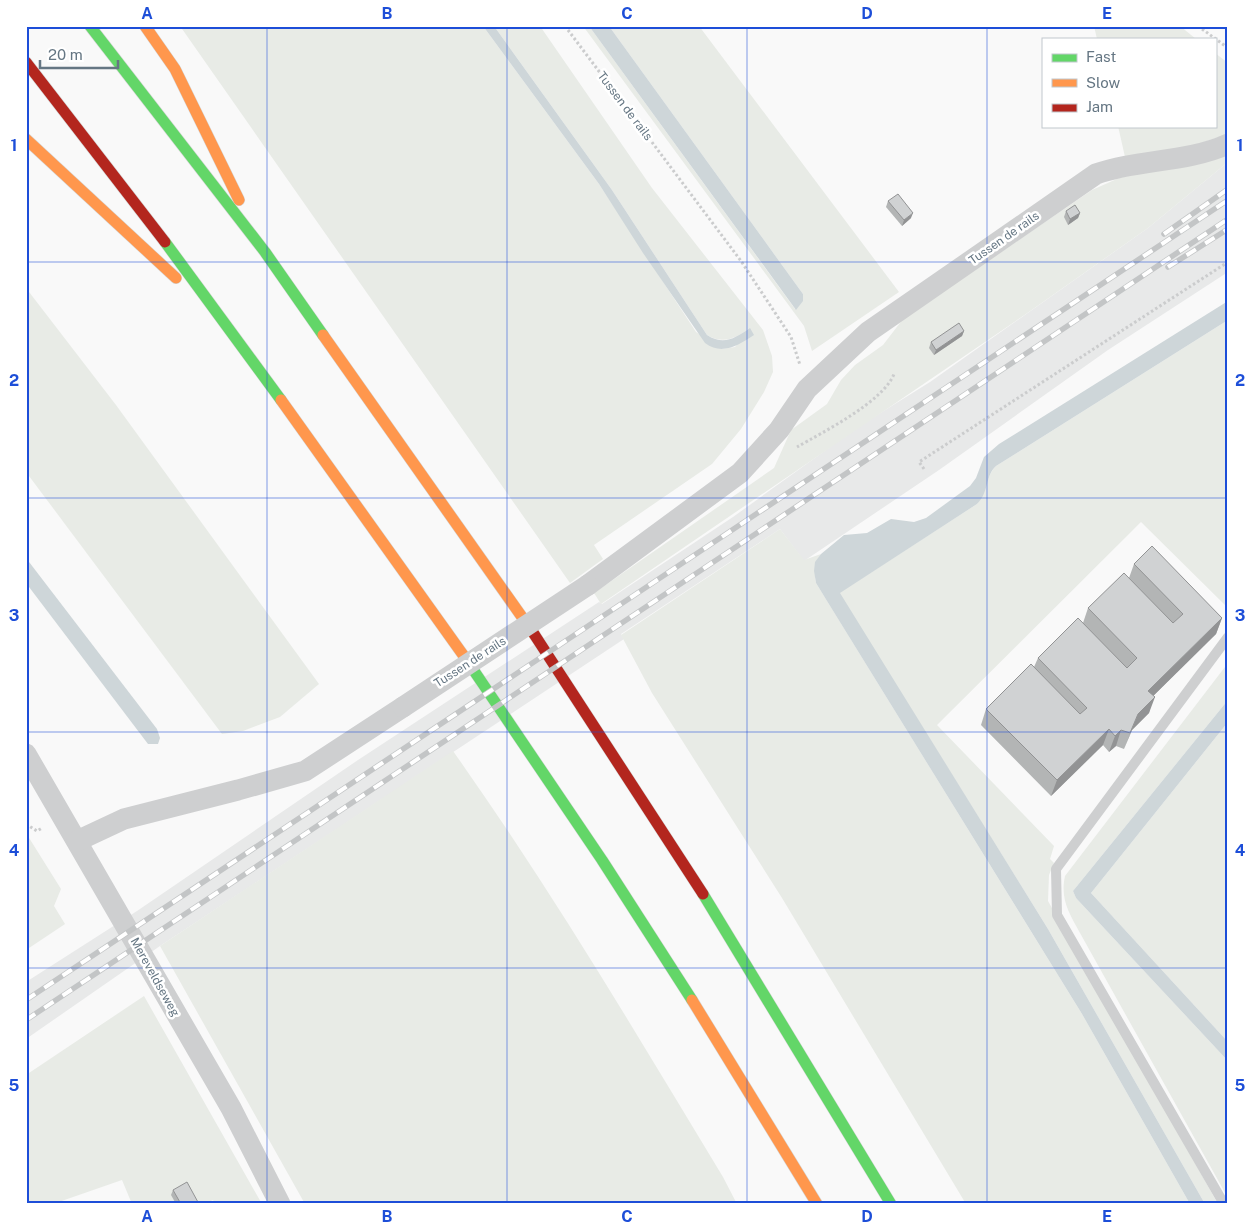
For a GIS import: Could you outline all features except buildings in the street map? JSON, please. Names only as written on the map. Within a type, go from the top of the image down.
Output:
[{"type":"highway","points":[[90,26],[265,252],[487,566],[605,741],[736,946],[891,1204]]},
{"type":"highway","points":[[145,26],[175,69],[265,252]]},
{"type":"highway","points":[[26,62],[140,209],[226,325],[445,630],[594,849],[684,988],[816,1204]]},
{"type":"highway","points":[[26,139],[226,325]]},
{"type":"street","name":"Tussen de rails","points":[[77,841],[124,818],[238,790],[305,771],[588,585],[740,473],[779,430],[808,389],[868,332],[1096,174],[1116,167],[1174,159],[1228,144]]},
{"type":"street","name":"Mereveldseweg","points":[[26,754],[231,1108],[280,1204]]},
{"type":"lane","points":[[1224,1204],[1057,915],[1056,869],[1228,637]]},
{"type":"path","name":"Tussen de rails","points":[[565,26],[751,276],[791,337],[808,389]]},
{"type":"path","points":[[1198,26],[1214,38]]},
{"type":"path","points":[[1216,39],[1228,48]]},
{"type":"path","points":[[924,469],[919,462],[1228,262]]},
{"type":"path","points":[[814,437],[879,394],[891,382],[894,374]]},
{"type":"shaded area","points":[[180,26],[483,26],[599,184],[696,332],[722,349],[735,347],[750,328],[739,335],[724,340],[707,335],[612,190],[494,26],[540,26],[652,188],[763,330],[772,356],[773,372],[764,392],[741,429],[712,464],[594,545],[603,559],[570,583]]},
{"type":"shaded area","points":[[483,26],[494,26],[612,190],[707,335],[724,340],[734,338],[750,328],[754,335],[730,348],[724,349],[711,347],[705,343],[643,253],[599,184]]},
{"type":"shaded area","points":[[583,26],[589,26],[795,309],[803,294],[609,26],[699,26],[899,292],[812,351],[804,326]]},
{"type":"shaded area","points":[[589,26],[609,26],[803,294],[803,301],[796,310]]},
{"type":"shaded area","points":[[1094,26],[1180,26],[1195,38],[1097,38]]},
{"type":"shaded area","points":[[1216,54],[1228,63],[1228,134],[1183,149],[1125,157],[1118,128],[1216,128]]},
{"type":"shaded area","points":[[1228,154],[1228,162],[1148,228],[1026,314],[601,604],[594,593],[774,468],[791,430],[827,404],[841,380],[855,365],[883,345],[903,319],[1092,190],[1119,178]]},
{"type":"shaded area","points":[[1228,162],[1228,272],[1108,350],[939,470],[804,561],[780,529],[621,634],[624,639],[160,946],[26,1039],[26,982],[137,911],[358,760],[599,602],[602,604],[733,517],[858,427],[930,382],[1148,228]]},
{"type":"shaded area","points":[[26,288],[116,405],[319,684],[280,717],[243,731],[222,734],[26,472]]},
{"type":"shaded area","points":[[1228,301],[1228,320],[996,466],[990,475],[981,500],[977,504],[840,593],[1048,929],[1205,1204],[1190,1204],[1082,1014],[816,583],[814,571],[815,562],[821,554],[844,535],[867,533],[891,519],[914,522],[926,518],[970,486],[976,478],[984,457],[999,444]]},
{"type":"shaded area","points":[[1228,320],[1228,608],[1141,522],[937,725],[1054,846],[1050,859],[1054,863],[1049,875],[1048,901],[1218,1204],[1205,1204],[1048,929],[839,593],[977,504],[996,466]]},
{"type":"shaded area","points":[[780,529],[804,560],[821,554],[815,568],[816,583],[1082,1014],[1190,1204],[966,1204],[782,898],[652,693],[621,635]]},
{"type":"shaded area","points":[[26,558],[157,729],[160,738],[158,744],[148,744],[26,583]]},
{"type":"shaded area","points":[[1228,663],[1228,700],[1073,891],[1076,898],[1228,1061],[1228,1198],[1076,926],[1066,906],[1064,884],[1065,876]]},
{"type":"shaded area","points":[[1228,700],[1228,722],[1091,893],[1228,1042],[1228,1061],[1076,898],[1073,891]]},
{"type":"shaded area","points":[[1228,722],[1228,1042],[1091,893]]},
{"type":"shaded area","points":[[453,751],[524,855],[592,961],[723,1177],[737,1204],[305,1204],[160,946]]},
{"type":"shaded area","points":[[26,833],[61,889],[54,906],[65,924],[26,950]]},
{"type":"shaded area","points":[[144,996],[262,1204],[215,1204],[213,1200],[204,1204],[132,1204],[122,1180],[53,1204],[26,1204],[26,1075]]},
{"type":"railway","points":[[1164,234],[1228,189]]},
{"type":"railway","points":[[26,1000],[1228,200]]},
{"type":"railway","points":[[26,1020],[1228,219]]},
{"type":"railway","points":[[1168,267],[1228,229]]},
{"type":"traffic: fast","points":[[90,26],[265,252],[323,335]]},
{"type":"traffic: fast","points":[[165,242],[281,400]]},
{"type":"traffic: fast","points":[[466,659],[602,860],[692,1000]]},
{"type":"traffic: fast","points":[[703,894],[891,1204]]},
{"type":"traffic: slow","points":[[145,26],[175,69],[239,200]]},
{"type":"traffic: slow","points":[[26,139],[176,278]]},
{"type":"traffic: slow","points":[[323,335],[534,634]]},
{"type":"traffic: slow","points":[[281,400],[466,659]]},
{"type":"traffic: slow","points":[[692,1000],[817,1204]]},
{"type":"traffic: jam","points":[[26,62],[165,242]]},
{"type":"traffic: jam","points":[[534,634],[703,894]]}]
